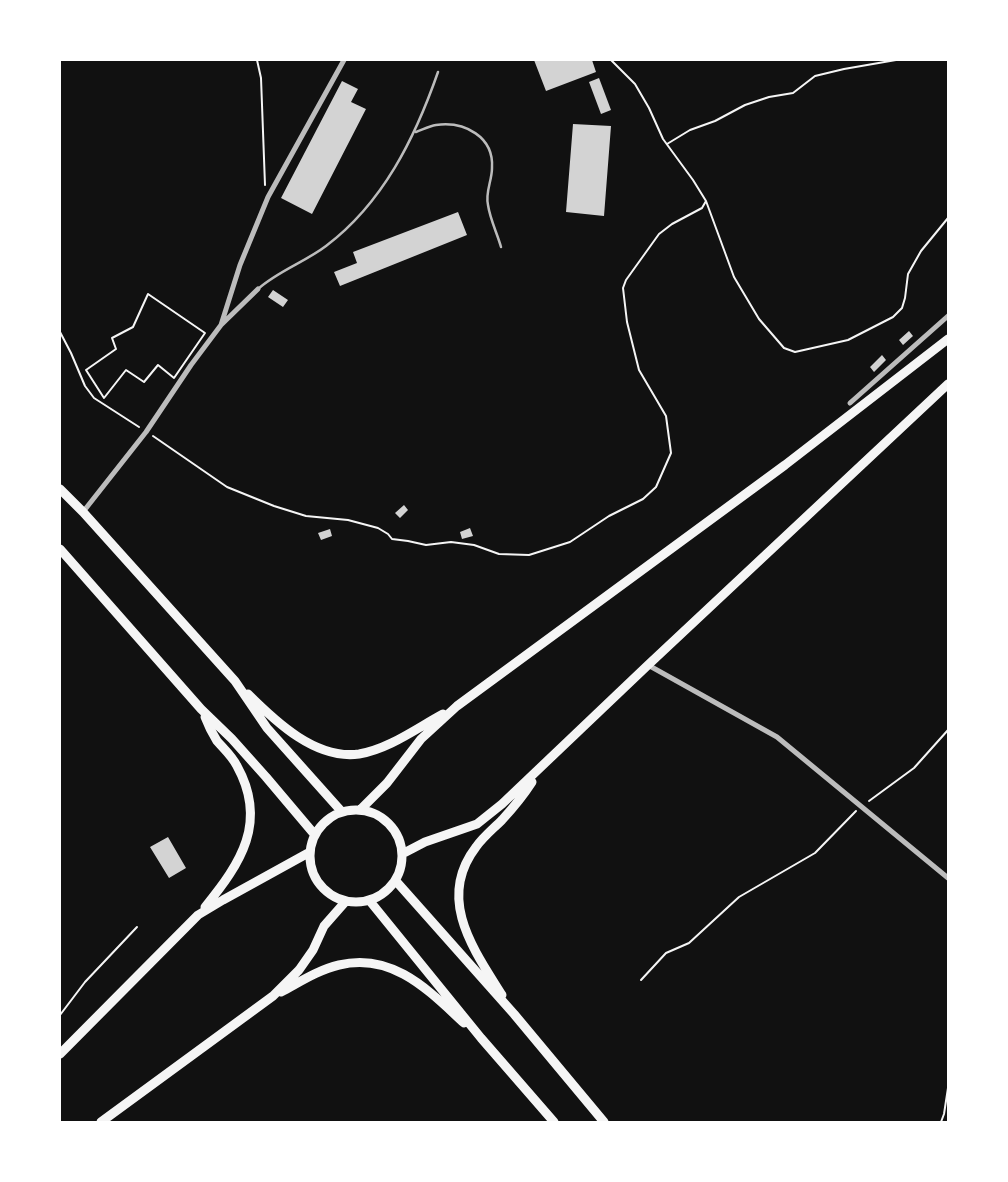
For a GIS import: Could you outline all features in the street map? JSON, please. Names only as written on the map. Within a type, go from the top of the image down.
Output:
[{"type":"highway","points":[[360,810],[387,783],[421,739],[457,706],[785,465],[948,339]]},
{"type":"highway","points":[[402,854],[425,842],[477,824],[502,804],[948,384]]},
{"type":"highway","points":[[60,489],[235,681],[292,733],[312,745],[335,752],[359,754],[381,747],[457,706]]},
{"type":"highway","points":[[60,549],[315,835]]},
{"type":"highway","points":[[235,681],[267,728],[342,812]]},
{"type":"highway","points":[[60,1054],[198,915],[226,881],[249,836],[252,814],[248,789],[237,764],[215,737],[201,709]]},
{"type":"highway","points":[[514,1014],[469,940],[461,916],[458,892],[464,868],[475,848],[520,800],[545,765]]},
{"type":"highway","points":[[360,810],[383,819],[391,827],[398,837],[402,854],[399,872],[385,891],[369,900],[352,902],[329,894],[320,886],[310,864],[310,852],[315,835],[326,821],[342,812],[360,810]]},
{"type":"highway","points":[[198,915],[310,852]]},
{"type":"highway","points":[[395,880],[514,1014],[604,1122]]},
{"type":"highway","points":[[369,900],[481,1038],[554,1122]]},
{"type":"highway","points":[[273,996],[299,970],[313,950],[324,926],[346,901]]},
{"type":"highway","points":[[101,1122],[273,996],[317,972],[340,964],[370,962],[396,969],[422,985],[481,1038]]},
{"type":"street","points":[[221,325],[240,265],[265,203],[344,60]]},
{"type":"street","points":[[83,512],[146,432],[221,325],[258,289]]},
{"type":"street","points":[[850,403],[948,316]]},
{"type":"street","points":[[648,665],[777,737],[948,878]]},
{"type":"lane","points":[[258,289],[269,279],[325,247],[347,228],[380,191],[415,133],[438,72]]},
{"type":"lane","points":[[415,133],[434,125],[451,124],[470,128],[485,141],[491,152],[492,168],[487,193],[488,205],[500,247]]},
{"type":"path","points":[[257,60],[261,78],[265,203]]},
{"type":"path","points":[[611,60],[635,84],[667,144],[706,201],[734,277],[759,319],[784,348],[795,352],[848,340],[893,317],[902,308],[908,274],[921,251],[948,218]]},
{"type":"path","points":[[667,144],[690,130],[715,121],[745,105],[793,93],[815,76],[896,60]]},
{"type":"path","points":[[60,332],[85,386],[94,398],[227,487],[306,516],[348,520],[378,528],[392,539],[426,545],[451,542],[474,545],[499,554],[529,555],[570,542],[609,516],[643,499],[656,487],[671,453],[666,416],[639,370],[627,322],[624,288],[626,279],[659,234],[702,208],[706,201]]},
{"type":"path","points":[[148,294],[205,333],[174,378],[158,365],[144,382],[126,370],[104,398],[86,370],[117,349],[111,338],[133,327],[148,294]]},
{"type":"path","points":[[641,979],[666,953],[689,943],[739,897],[815,853],[861,806],[914,768],[948,730]]},
{"type":"path","points":[[60,1015],[85,982],[137,927]]},
{"type":"path","points":[[941,1122],[948,1088]]},
{"type":"building","points":[[534,60],[592,60],[596,72],[546,91]]},
{"type":"building","points":[[599,78],[611,110],[601,114],[589,82]]},
{"type":"building","points":[[342,81],[358,89],[351,102],[366,109],[312,214],[281,198]]},
{"type":"building","points":[[573,124],[611,126],[604,216],[566,212]]},
{"type":"building","points":[[458,212],[467,235],[340,286],[334,272],[357,263],[353,252]]},
{"type":"building","points":[[273,290],[288,300],[283,307],[268,297]]},
{"type":"building","points":[[909,331],[913,336],[903,345],[899,340]]},
{"type":"building","points":[[882,355],[886,360],[874,372],[870,367]]},
{"type":"building","points":[[404,505],[408,510],[400,518],[395,513]]},
{"type":"building","points":[[470,528],[473,536],[462,539],[460,532]]},
{"type":"building","points":[[330,529],[332,536],[321,540],[318,533]]},
{"type":"building","points":[[168,837],[186,868],[169,878],[150,847]]}]
